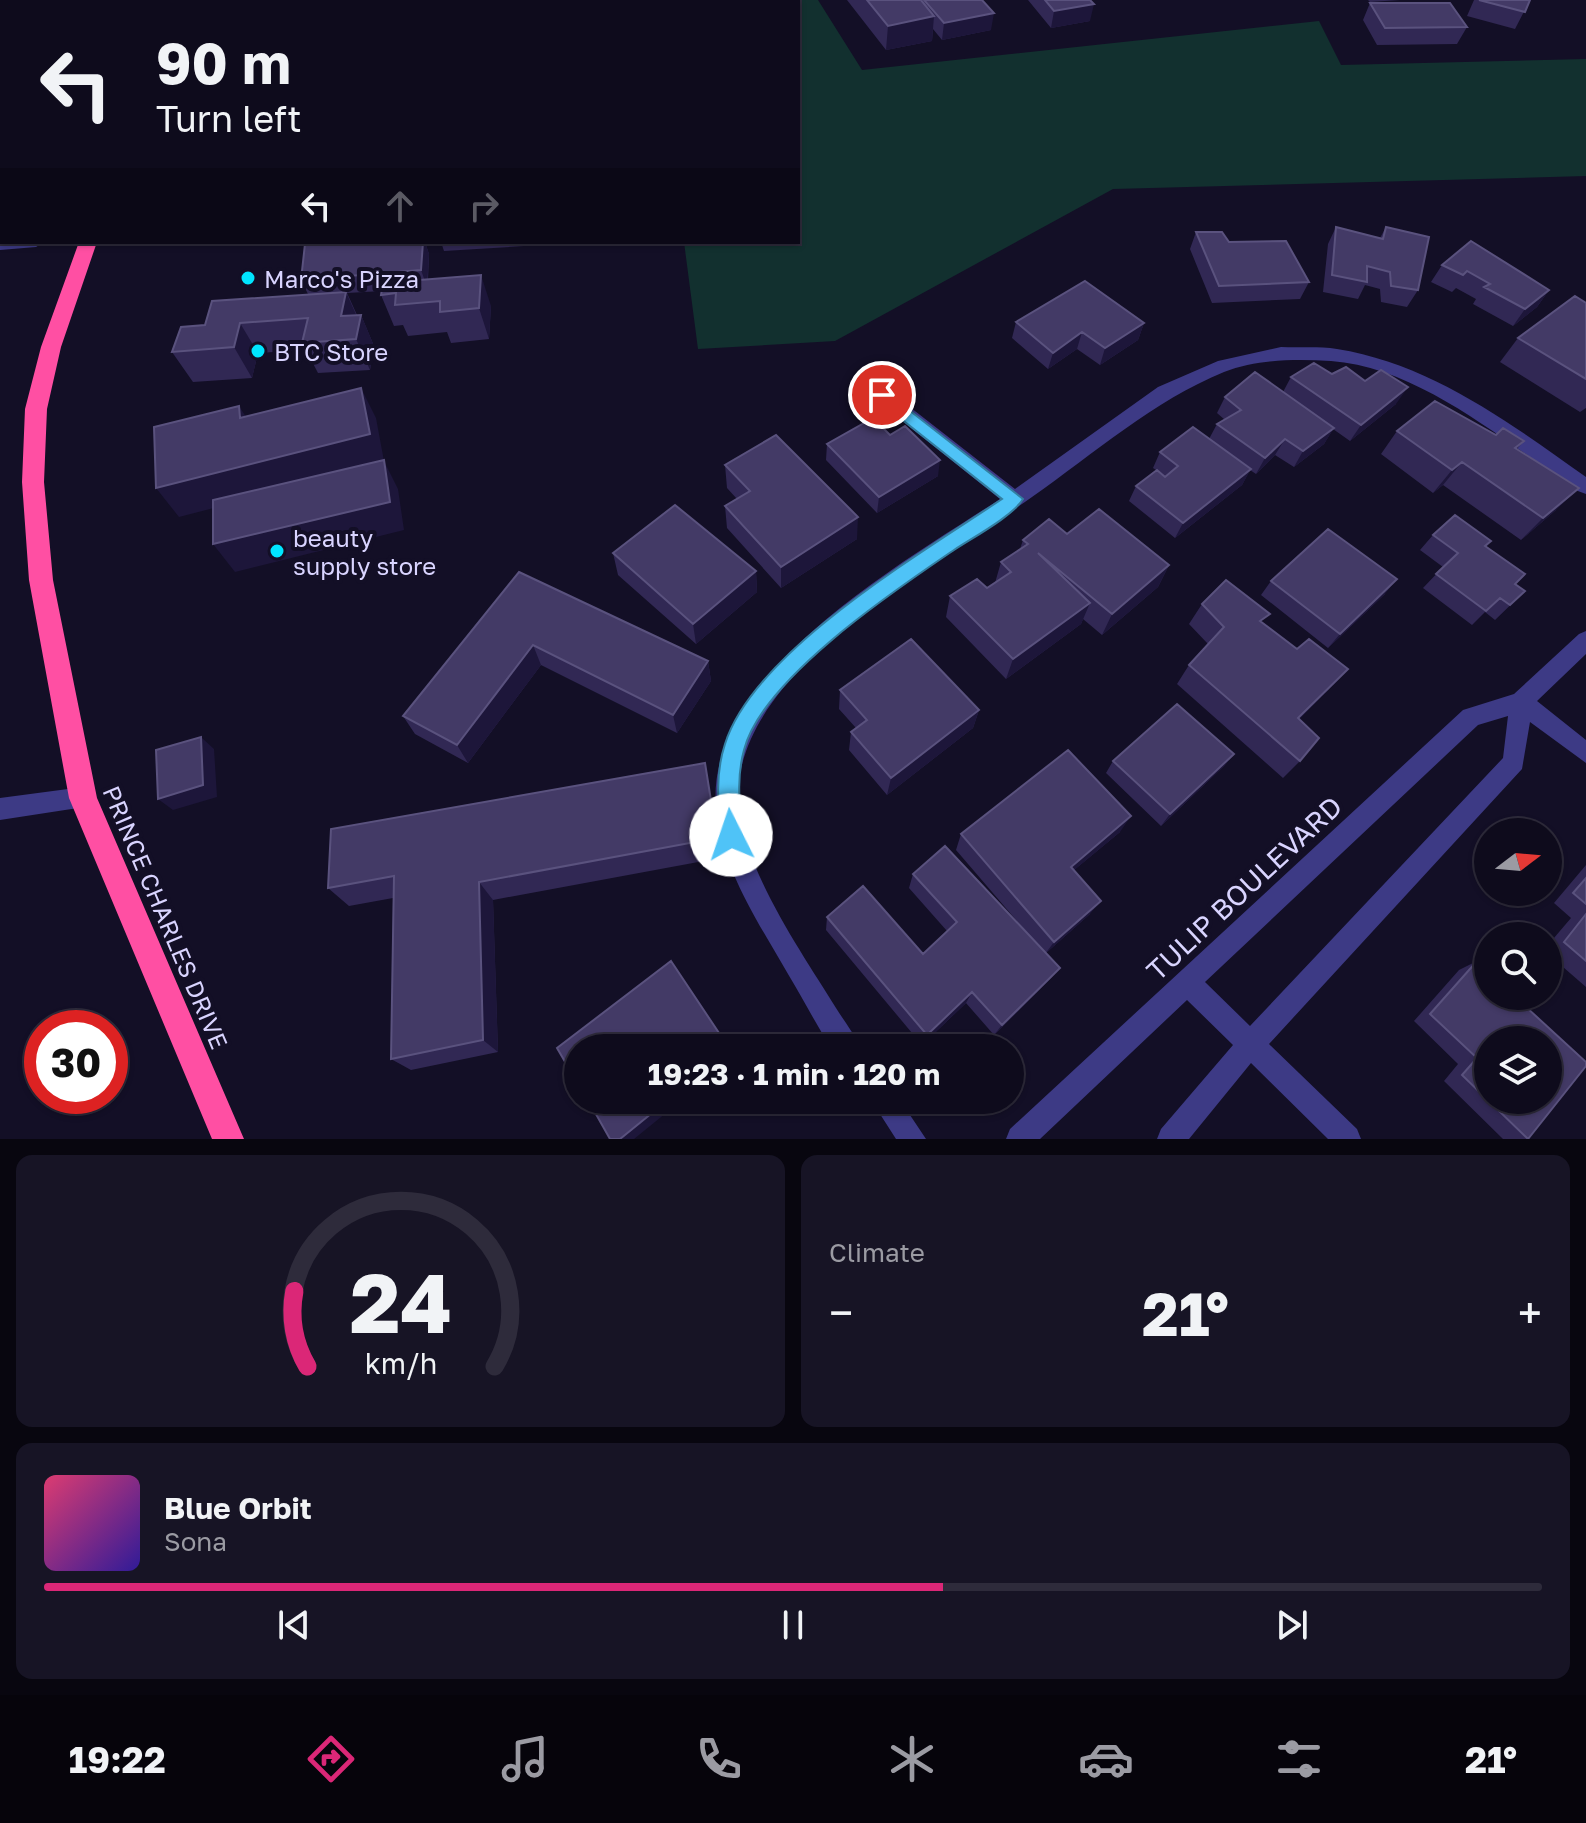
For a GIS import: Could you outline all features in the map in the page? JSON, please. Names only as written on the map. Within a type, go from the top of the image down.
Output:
[{"type":"highway","name":"PRINCE CHARLES DRIVE","points":[[87,244],[51,347],[36,409],[33,482],[41,580],[83,798],[228,1139]]},
{"type":"street","points":[[839,1034],[748,883],[731,835],[727,782],[735,744],[756,707],[789,668],[838,622],[1164,392],[1202,371],[1275,352],[1318,353],[1350,358],[1443,389],[1481,411],[1586,487]]},
{"type":"street","points":[[882,395],[1014,499]]},
{"type":"street","name":"TULIP BOULEVARD","points":[[1020,1139],[1471,717],[1521,702],[1586,640]]},
{"type":"street","points":[[1521,702],[1586,753]]},
{"type":"street","points":[[1171,1139],[1249,1046],[1514,762],[1521,702]]},
{"type":"street","points":[[0,809],[83,798]]},
{"type":"street","points":[[1187,982],[1347,1139]]},
{"type":"street","points":[[894,1114],[912,1139]]},
{"type":"green space","points":[[800,0],[818,0],[862,70],[1319,21],[1341,65],[1586,59],[1586,176],[1113,189],[835,341],[698,349],[684,244],[800,244]]},
{"type":"building","points":[[867,0],[921,0],[934,16],[888,26]]},
{"type":"building","points":[[924,0],[982,0],[994,13],[944,23]]},
{"type":"building","points":[[1045,0],[1090,0],[1094,4],[1054,11]]},
{"type":"building","points":[[1479,0],[1530,0],[1525,12]]},
{"type":"building","points":[[1370,3],[1450,3],[1467,27],[1385,28]]},
{"type":"building","points":[[1336,227],[1383,239],[1386,227],[1429,237],[1418,290],[1391,286],[1390,272],[1367,266],[1367,282],[1332,275]]},
{"type":"building","points":[[1196,232],[1222,232],[1229,242],[1286,241],[1309,282],[1219,286]]},
{"type":"building","points":[[1471,241],[1549,290],[1525,309],[1484,287],[1490,284],[1467,271],[1463,275],[1442,265]]},
{"type":"building","points":[[305,244],[423,244],[421,270],[301,280]]},
{"type":"building","points":[[481,275],[479,308],[440,312],[440,301],[395,305],[396,293],[381,295],[383,283]]},
{"type":"building","points":[[1085,281],[1144,323],[1105,348],[1082,332],[1053,353],[1016,322]]},
{"type":"building","points":[[346,292],[341,316],[361,315],[356,339],[302,343],[308,318],[240,323],[234,347],[172,352],[181,327],[205,325],[212,301]]},
{"type":"building","points":[[1575,296],[1586,303],[1586,379],[1518,338]]},
{"type":"building","points":[[1314,363],[1332,374],[1346,367],[1365,381],[1381,370],[1408,387],[1361,425],[1291,377]]},
{"type":"building","points":[[1255,372],[1334,428],[1303,451],[1285,439],[1265,458],[1217,424],[1241,410],[1225,397]]},
{"type":"building","points":[[361,388],[370,434],[156,488],[154,427],[239,406],[240,418]]},
{"type":"building","points":[[1435,401],[1496,435],[1503,428],[1524,441],[1515,448],[1579,488],[1543,518],[1462,462],[1452,470],[1397,431]]},
{"type":"building","points":[[873,418],[890,435],[905,426],[940,460],[879,497],[827,444]]},
{"type":"building","points":[[1193,427],[1251,469],[1183,523],[1136,486],[1157,470],[1165,477],[1178,466],[1160,452]]},
{"type":"building","points":[[776,435],[858,517],[781,567],[725,506],[750,491],[725,465]]},
{"type":"building","points":[[384,460],[390,502],[213,544],[213,500]]},
{"type":"building","points":[[675,505],[756,571],[693,624],[613,553]]},
{"type":"building","points":[[1099,509],[1169,565],[1112,614],[1038,553],[1090,603],[1013,659],[950,596],[977,579],[987,588],[1011,572],[1001,562],[1028,544],[1023,540],[1049,519],[1067,534]]},
{"type":"building","points":[[1455,515],[1491,541],[1485,546],[1525,574],[1515,584],[1525,591],[1510,605],[1500,598],[1486,611],[1436,574],[1458,553],[1433,535]]},
{"type":"building","points":[[1328,529],[1397,579],[1340,634],[1271,581]]},
{"type":"building","points":[[519,572],[708,661],[673,715],[533,645],[457,745],[403,716]]},
{"type":"building","points":[[1226,580],[1270,614],[1260,621],[1297,649],[1309,639],[1348,669],[1298,718],[1319,738],[1300,761],[1189,665],[1224,627],[1202,604]]},
{"type":"building","points":[[911,639],[979,710],[891,778],[851,732],[867,720],[840,690]]},
{"type":"building","points":[[1177,704],[1234,754],[1170,814],[1113,761]]},
{"type":"building","points":[[201,737],[203,785],[158,799],[156,750]]},
{"type":"building","points":[[1068,750],[1131,816],[1071,867],[1101,901],[1054,942],[961,834]]},
{"type":"building","points":[[705,763],[717,838],[479,882],[483,1040],[391,1059],[394,876],[328,888],[331,829]]},
{"type":"building","points":[[945,846],[1060,968],[1002,1025],[972,992],[926,1034],[827,917],[863,886],[923,954],[957,922],[913,874]]},
{"type":"building","points":[[1586,878],[1586,904],[1573,893]]},
{"type":"building","points":[[1586,914],[1586,961],[1564,942]]},
{"type":"building","points":[[671,961],[720,1034],[575,1034]]},
{"type":"building","points":[[1474,964],[1474,1010],[1529,1010],[1547,1026],[1474,1026],[1474,1055],[1430,1014]]},
{"type":"building","points":[[1562,1040],[1586,1062],[1562,1096]]},
{"type":"building","points":[[564,1043],[564,1060],[557,1048]]},
{"type":"building","points":[[1474,1061],[1474,1087],[1462,1075]]},
{"type":"building","points":[[596,1114],[651,1114],[620,1139],[610,1139]]},
{"type":"building","points":[[1502,1114],[1548,1114],[1528,1139]]},
{"type":"place","name":"Marco's Pizza","points":[[248,278]]},
{"type":"place","name":"BTC Store","points":[[258,351]]},
{"type":"place","name":"beauty supply store","points":[[277,551]]},
{"type":"route","points":[[731,835],[727,782],[735,744],[756,707],[789,668],[838,622],[1014,499],[882,395]]}]
